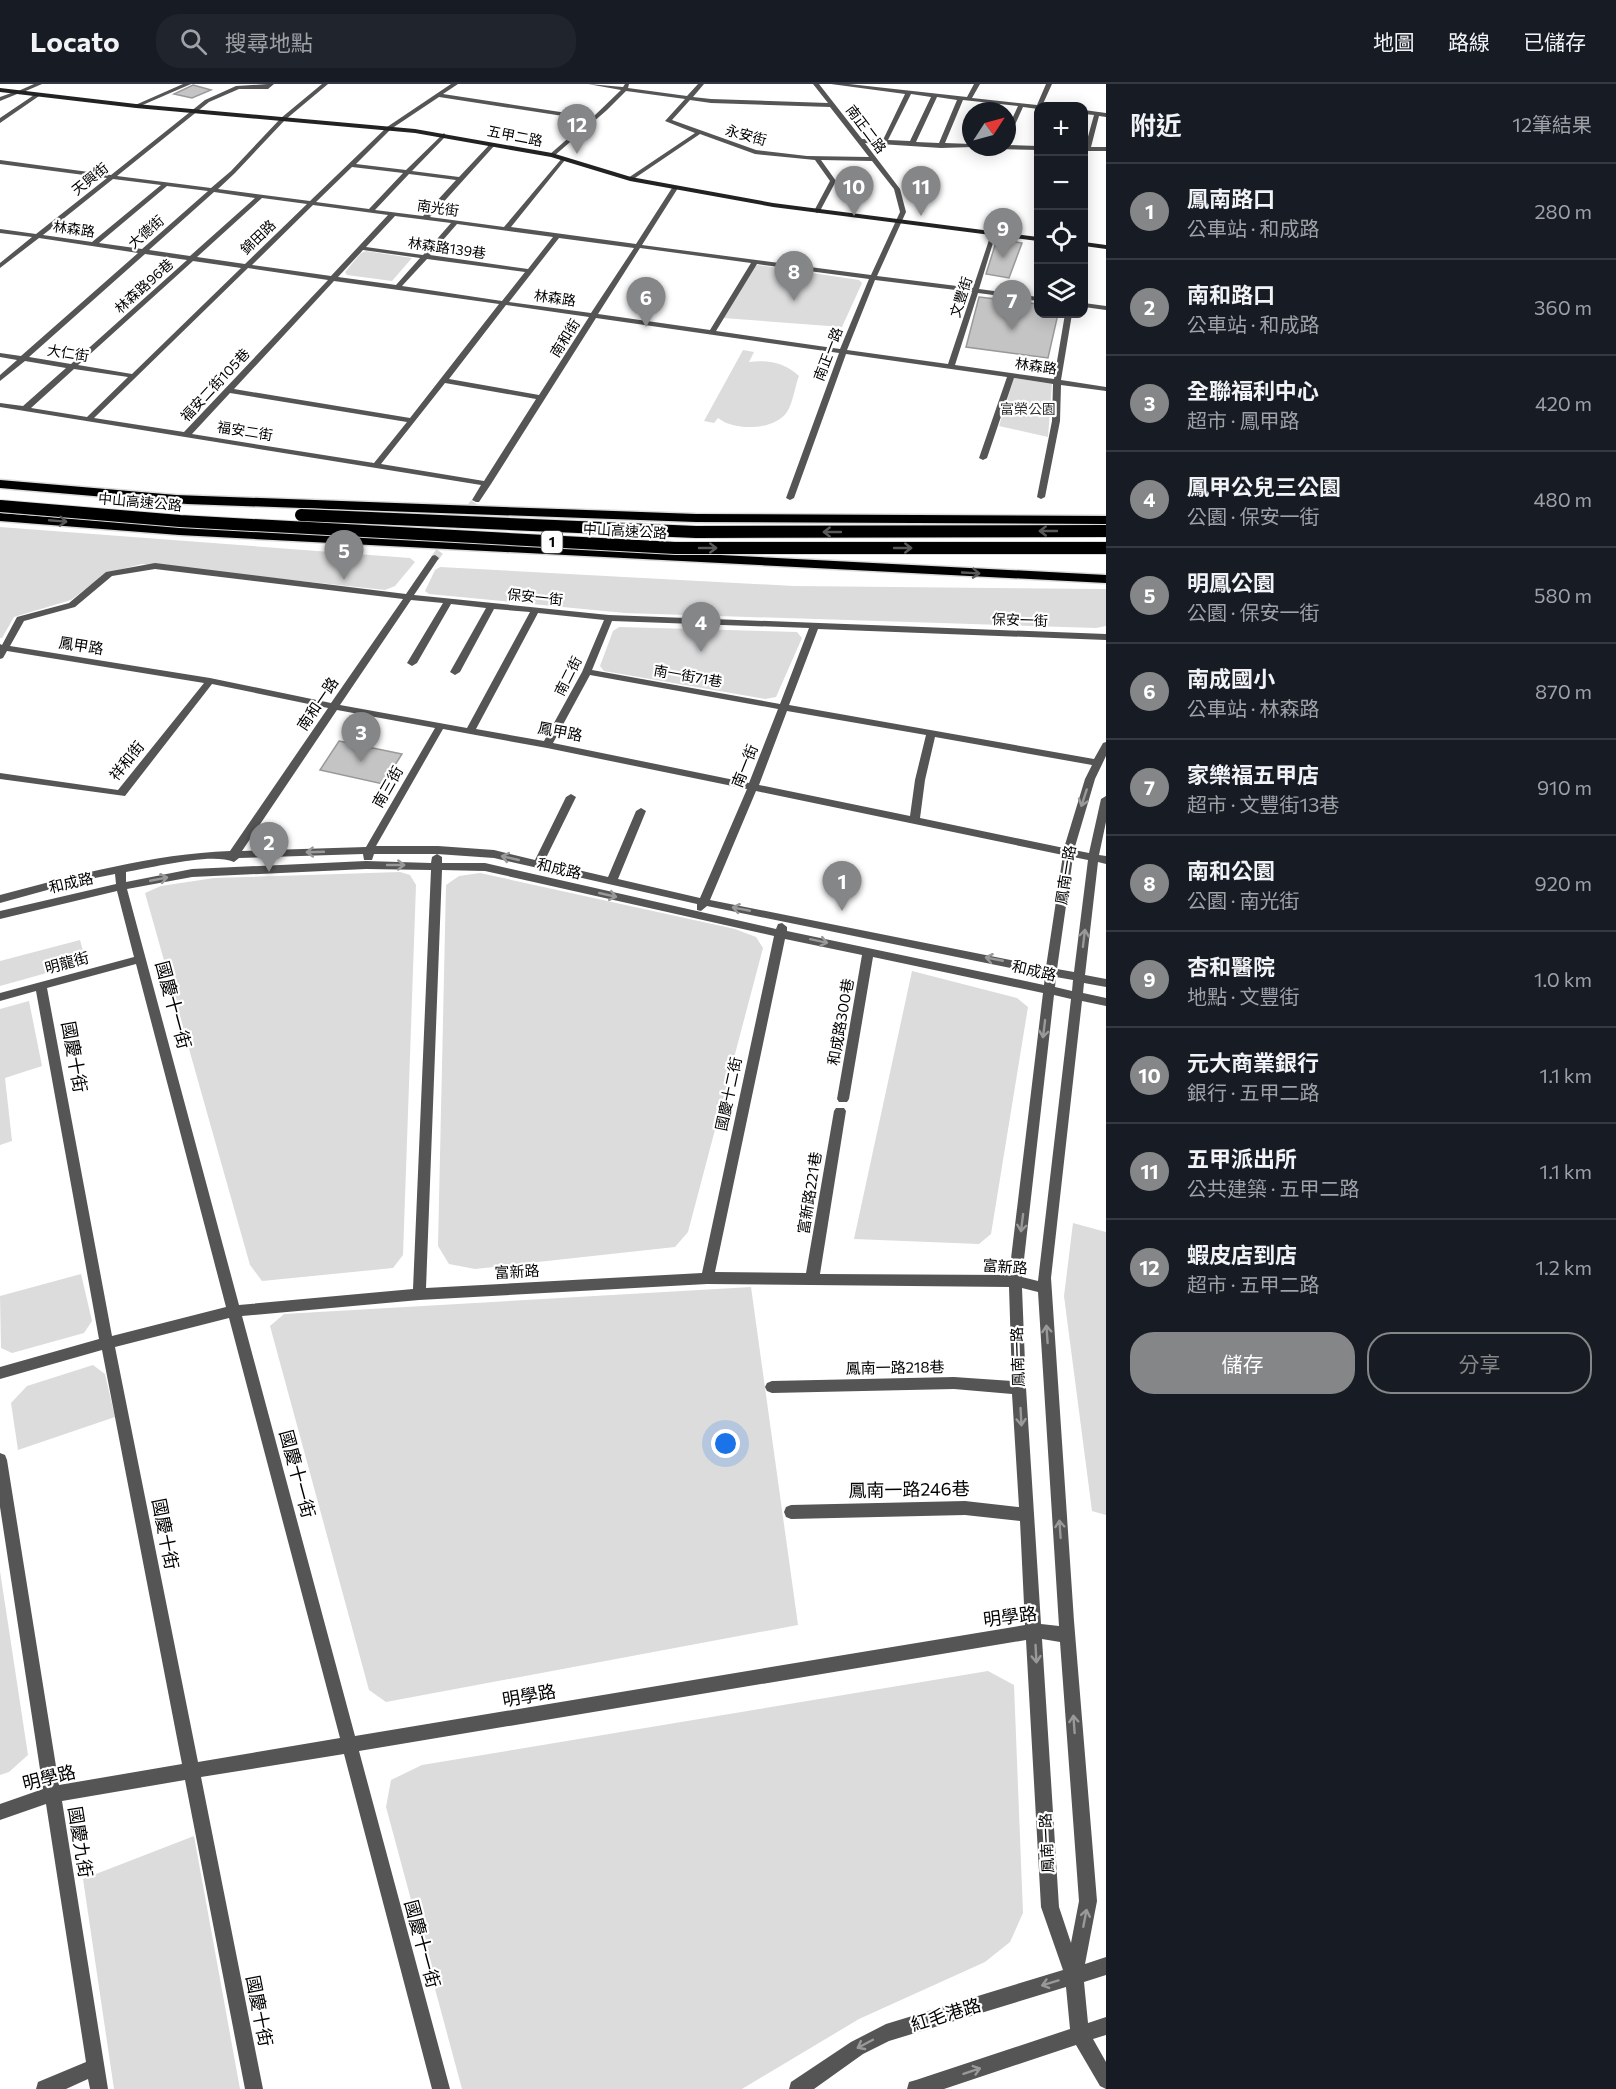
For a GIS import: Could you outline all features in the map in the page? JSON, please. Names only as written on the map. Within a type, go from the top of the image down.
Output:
[{"type":"highway","points":[[0,484],[176,499],[493,516],[625,529]]},
{"type":"highway","name":"中山高速公路","points":[[0,495],[181,510],[696,532],[1106,531]]},
{"type":"highway","points":[[176,499],[696,518],[1106,520]]},
{"type":"highway","name":"中山高速公路","points":[[0,506],[180,520],[675,548],[1106,548]]},
{"type":"highway","points":[[0,517],[179,531],[1106,579]]},
{"type":"highway","points":[[179,531],[534,546],[597,544]]},
{"type":"main road","name":"五甲二路","points":[[0,90],[136,106],[389,128],[444,135],[552,155],[630,179],[675,188],[817,211],[1034,239]]},
{"type":"main road","points":[[1088,245],[1106,247]]},
{"type":"street","points":[[0,99],[39,84]]},
{"type":"street","points":[[136,106],[188,84]]},
{"type":"street","name":"大德街","points":[[0,379],[213,190],[250,156],[282,119],[325,84]]},
{"type":"street","name":"錦田路","points":[[89,419],[389,128],[455,84]]},
{"type":"street","points":[[591,84],[627,87],[686,99],[758,105],[833,105]]},
{"type":"street","name":"永安街","points":[[701,84],[668,121],[749,151],[817,158],[872,159]]},
{"type":"street","name":"南正二路","points":[[816,84],[897,189],[903,212],[900,222]]},
{"type":"street","points":[[834,84],[990,102]]},
{"type":"street","points":[[885,141],[906,92],[907,84]]},
{"type":"street","points":[[969,99],[976,84]]},
{"type":"street","points":[[1041,102],[1049,84]]},
{"type":"street","name":"天興街","points":[[0,266],[207,101],[238,87],[269,86]]},
{"type":"street","points":[[552,155],[627,87]]},
{"type":"street","points":[[0,121],[39,94]]},
{"type":"street","points":[[437,95],[592,119]]},
{"type":"street","points":[[912,143],[935,95]]},
{"type":"street","points":[[941,146],[961,98]]},
{"type":"street","points":[[1016,105],[1034,106]]},
{"type":"street","points":[[1016,116],[1021,105]]},
{"type":"street","points":[[1088,113],[1106,115]]},
{"type":"street","points":[[1088,140],[1097,114]]},
{"type":"street","points":[[630,179],[698,133]]},
{"type":"street","points":[[370,211],[444,135]]},
{"type":"street","points":[[860,141],[962,146]]},
{"type":"street","points":[[425,218],[493,144]]},
{"type":"street","points":[[1016,147],[1034,146]]},
{"type":"street","points":[[1088,149],[1106,149]]},
{"type":"street","points":[[817,158],[833,181],[817,211]]},
{"type":"street","points":[[506,229],[562,159]]},
{"type":"street","name":"南光街","points":[[0,162],[1034,298]]},
{"type":"street","points":[[350,165],[462,179]]},
{"type":"street","points":[[94,244],[166,184]]},
{"type":"street","name":"南和街","points":[[476,500],[675,188]]},
{"type":"street","name":"林森路96巷","points":[[26,409],[261,196]]},
{"type":"street","name":"福安二街105巷","points":[[186,435],[393,214]]},
{"type":"street","points":[[398,287],[456,222]]},
{"type":"street","name":"南正一路","points":[[790,498],[843,351],[873,278],[900,222]]},
{"type":"street","name":"林森路","points":[[0,231],[1106,389]]},
{"type":"street","name":"文豐街","points":[[951,366],[994,234]]},
{"type":"street","points":[[376,466],[557,236]]},
{"type":"street","name":"林森路139巷","points":[[361,248],[529,271]]},
{"type":"street","points":[[712,332],[755,262]]},
{"type":"street","points":[[1088,306],[1106,308]]},
{"type":"street","points":[[1041,497],[1056,421],[1057,381],[1068,318]]},
{"type":"street","name":"大仁街","points":[[0,356],[133,376]]},
{"type":"street","points":[[983,458],[1011,375]]},
{"type":"street","points":[[442,382],[541,398]]},
{"type":"street","points":[[228,390],[411,420]]},
{"type":"street","name":"福安二街","points":[[0,405],[486,484]]},
{"type":"street","name":"南和一路","points":[[234,854],[435,558]]},
{"type":"street","name":"保安一街","points":[[2,651],[20,619],[72,605],[110,574],[155,566],[448,602],[609,618],[1106,637]]},
{"type":"street","points":[[412,663],[448,602]]},
{"type":"street","points":[[455,672],[491,606]]},
{"type":"street","points":[[470,732],[535,611]]},
{"type":"street","name":"南二街","points":[[547,745],[587,672],[609,618]]},
{"type":"street","name":"南一街","points":[[696,916],[753,787],[815,625]]},
{"type":"street","name":"鳳甲路","points":[[2,651],[210,681],[334,707],[547,745],[1106,860]]},
{"type":"street","name":"南一街71巷","points":[[587,672],[1097,763]]},
{"type":"street","name":"祥和街","points":[[0,776],[121,794],[210,681]]},
{"type":"street","name":"南三街","points":[[366,865],[369,850],[440,727]]},
{"type":"street","points":[[914,821],[920,780],[931,733]]},
{"type":"street","name":"鳳南一路","points":[[1106,745],[1097,763],[1068,853],[1051,971],[1015,1281],[1019,1388],[1050,1907],[1074,1975],[1080,2035],[1106,2080]]},
{"type":"street","points":[[537,864],[571,797]]},
{"type":"street","name":"鳳南一路","points":[[1074,1975],[1088,1901],[1067,1635],[1044,1288],[1093,858],[1106,799]]},
{"type":"street","points":[[612,881],[641,811]]},
{"type":"street","name":"和成路","points":[[0,898],[120,869],[196,856],[369,850],[438,850],[494,854],[703,902],[1106,983]]},
{"type":"street","points":[[419,1294],[435,865],[438,850]]},
{"type":"street","points":[[234,854],[236,869]]},
{"type":"street","name":"和成路","points":[[0,915],[122,886],[192,873],[236,869],[366,865],[485,867],[696,916],[1106,1002]]},
{"type":"street","name":"國慶十一街","points":[[120,869],[122,886],[141,959],[441,2089]]},
{"type":"street","name":"國慶十二街","points":[[707,1278],[784,917]]},
{"type":"street","name":"和成路300巷","points":[[841,1105],[868,951]]},
{"type":"street","name":"明龍街","points":[[0,996],[141,959]]},
{"type":"street","name":"國慶十街","points":[[40,986],[106,1343],[254,2089]]},
{"type":"street","name":"富新路221巷","points":[[812,1280],[841,1105]]},
{"type":"street","name":"富新路","points":[[0,1373],[106,1343],[234,1311],[419,1294],[707,1278],[1015,1281],[1044,1288]]},
{"type":"street","name":"鳳南一路218巷","points":[[772,1387],[954,1383],[1019,1388]]},
{"type":"street","name":"國慶九街","points":[[0,1460],[99,2089]]},
{"type":"street","name":"鳳南一路246巷","points":[[791,1512],[965,1508],[1027,1515]]},
{"type":"street","name":"明學路","points":[[0,1812],[52,1794],[192,1770],[350,1746],[1035,1631],[1067,1635]]},
{"type":"street","name":"紅毛港路","points":[[798,2089],[857,2048],[886,2033],[1106,1966]]},
{"type":"street","points":[[916,2089],[1106,2026]]},
{"type":"street","points":[[45,2089],[95,2067]]},
{"type":"green space","points":[[366,251],[412,258],[392,281],[347,275],[345,272],[361,253]]},
{"type":"green space","points":[[754,266],[859,280],[862,283],[842,327],[723,318]]},
{"type":"green space","points":[[743,350],[754,352],[749,362],[776,363],[799,376],[787,412],[773,423],[764,426],[743,427],[718,418],[714,423],[704,421]]},
{"type":"green space","name":"富榮公園","points":[[1014,378],[1052,384],[1048,437],[999,426]]},
{"type":"green space","points":[[0,527],[410,558],[415,562],[395,586],[385,590],[142,564],[107,573],[71,600],[14,617],[0,638]]},
{"type":"green space","points":[[440,567],[794,586],[1106,589],[1106,626],[1096,628],[625,613],[429,594],[425,591],[435,570]]},
{"type":"green space","points":[[619,627],[797,632],[802,638],[776,697],[765,699],[604,671],[600,666],[613,631]]},
{"type":"green space","points":[[400,872],[410,875],[416,885],[403,1255],[393,1268],[262,1281],[250,1265],[145,893],[161,886],[214,878]]},
{"type":"green space","points":[[480,873],[735,929],[756,937],[763,948],[688,1232],[675,1247],[475,1269],[449,1264],[438,1246],[446,885],[459,876]]},
{"type":"green space","points":[[80,940],[86,962],[0,986],[0,961]]},
{"type":"green space","points":[[912,971],[1017,998],[1028,1007],[991,1234],[979,1244],[854,1239]]},
{"type":"green space","points":[[29,1001],[42,1066],[5,1078],[12,1141],[0,1145],[0,1009]]},
{"type":"green space","points":[[1073,1223],[1106,1232],[1106,1515],[1092,1511],[1064,1296]]},
{"type":"green space","points":[[81,1274],[92,1321],[84,1333],[12,1353],[1,1348],[0,1296]]},
{"type":"green space","points":[[751,1287],[798,1625],[386,1702],[369,1690],[270,1326],[284,1314]]},
{"type":"green space","points":[[93,1365],[105,1374],[115,1417],[18,1450],[11,1403],[27,1386]]},
{"type":"green space","points":[[0,1571],[28,1755],[9,1772],[0,1775]]},
{"type":"green space","points":[[988,1671],[1014,1685],[1023,1913],[1010,1942],[985,1962],[859,2019],[742,2089],[462,2089],[386,1807],[391,1780],[422,1765]]},
{"type":"green space","points":[[194,1836],[240,2089],[114,2089],[83,1879]]},
{"type":"building","points":[[193,85],[211,90],[192,98],[174,94]]},
{"type":"building","points":[[997,239],[1022,243],[1009,278],[986,274]]},
{"type":"building","points":[[979,297],[1034,304],[1034,318],[1057,318],[1048,358],[966,347]]},
{"type":"building","points":[[339,741],[402,754],[383,784],[320,770]]},
{"type":"tunnel","points":[[435,558],[476,500]]},
{"type":"place","name":"蝦皮店到店","points":[[577,154]]},
{"type":"place","name":"元大商業銀行","points":[[854,216]]},
{"type":"place","name":"五甲派出所","points":[[921,216]]},
{"type":"place","name":"杏和醫院","points":[[1003,258]]},
{"type":"place","name":"南和公園","points":[[794,301]]},
{"type":"place","name":"南成國小","points":[[646,327]]},
{"type":"place","name":"家樂福五甲店","points":[[1012,330]]},
{"type":"place","name":"明鳳公園","points":[[344,580]]},
{"type":"place","name":"鳳甲公兒三公園","points":[[701,652]]},
{"type":"place","name":"全聯福利中心","points":[[361,762]]},
{"type":"place","name":"南和路口","points":[[269,872]]},
{"type":"place","name":"鳳南路口","points":[[842,911]]}]
